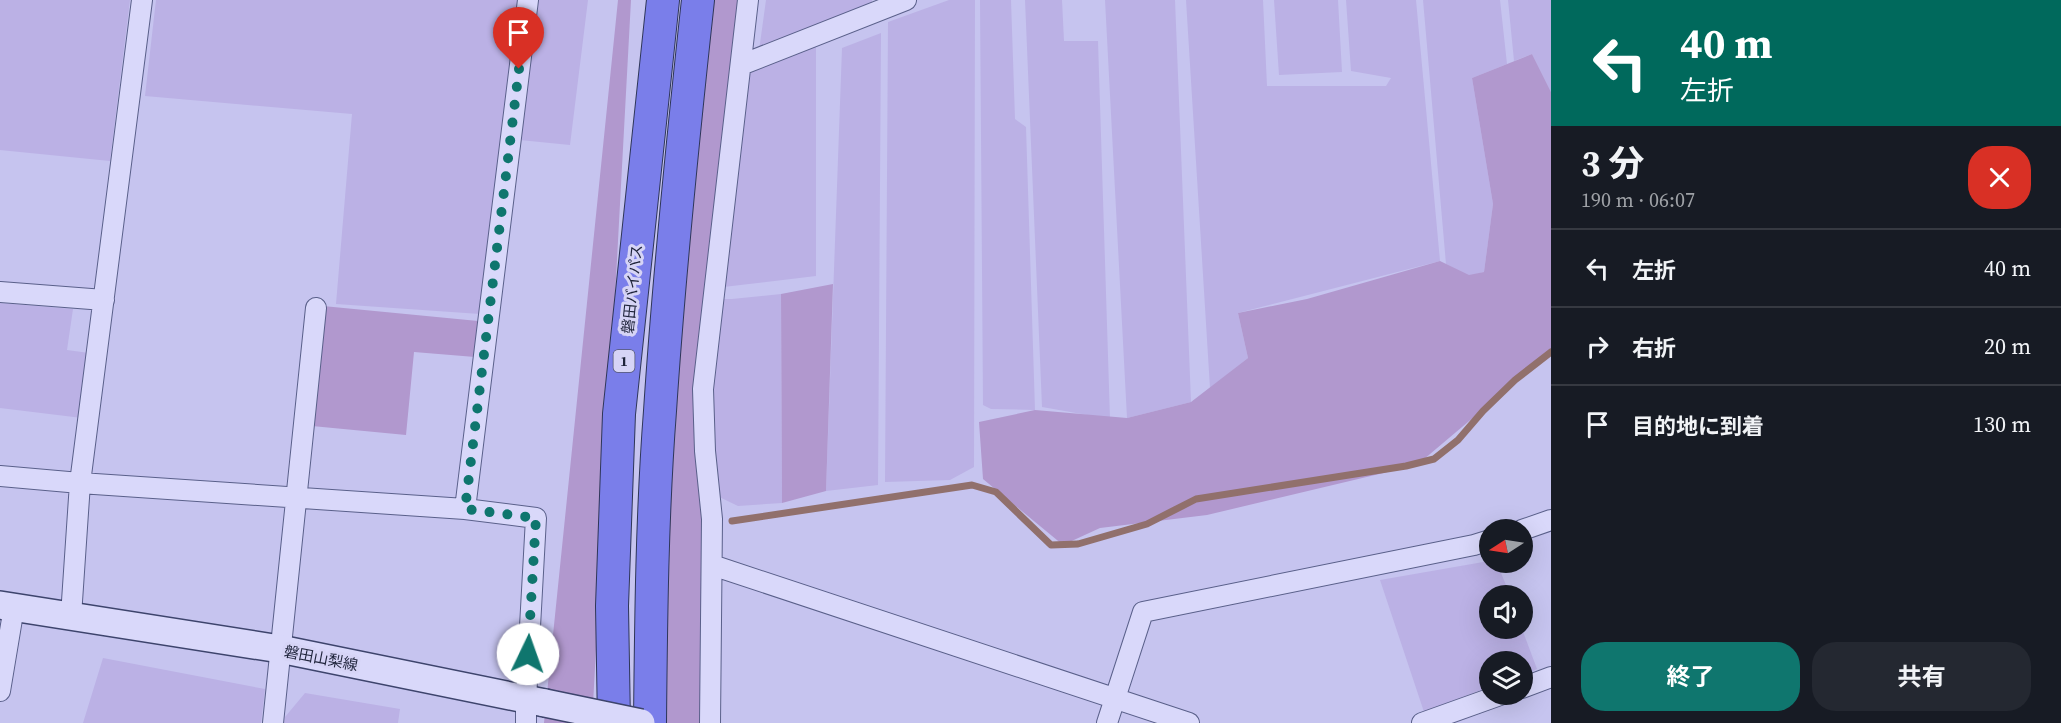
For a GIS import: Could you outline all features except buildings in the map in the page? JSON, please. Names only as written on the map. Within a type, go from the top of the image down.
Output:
[{"type":"highway","name":"磐田バイパス","points":[[614,723],[612,606],[619,414],[663,0]]},
{"type":"highway","points":[[650,723],[651,606],[659,412],[686,106],[698,0]]},
{"type":"main road","name":"磐田山梨線","points":[[7,606],[280,649],[532,709],[641,723]]},
{"type":"street","points":[[71,616],[80,483],[142,0]]},
{"type":"street","points":[[465,509],[528,0]]},
{"type":"street","points":[[710,723],[712,519],[705,451],[703,389],[748,0]]},
{"type":"street","points":[[741,65],[906,0]]},
{"type":"street","points":[[0,292],[104,300]]},
{"type":"street","points":[[273,723],[316,308]]},
{"type":"street","points":[[0,476],[465,509],[536,518],[532,709]]},
{"type":"street","points":[[1533,526],[1551,520]]},
{"type":"street","points":[[1107,723],[1143,612],[1479,543]]},
{"type":"street","points":[[712,565],[1189,723]]},
{"type":"street","points":[[0,691],[7,606]]},
{"type":"street","points":[[1533,683],[1551,677]]},
{"type":"street","points":[[1422,723],[1479,703]]},
{"type":"shaded area","points":[[0,0],[130,0],[110,161],[0,150]]},
{"type":"shaded area","points":[[156,0],[518,0],[480,314],[336,304],[352,114],[145,96]]},
{"type":"shaded area","points":[[537,0],[588,0],[570,145],[520,140]]},
{"type":"shaded area","points":[[618,0],[631,0],[592,723],[544,723]]},
{"type":"shaded area","points":[[698,0],[748,0],[714,299],[709,492],[710,723],[652,723]]},
{"type":"shaded area","points":[[766,0],[872,0],[870,14],[816,36],[816,276],[715,288],[741,65],[758,58]]},
{"type":"shaded area","points":[[949,0],[975,0],[974,467],[950,480],[885,482],[888,22]]},
{"type":"shaded area","points":[[980,0],[1011,0],[1015,119],[1026,127],[1035,410],[991,409],[983,405]]},
{"type":"shaded area","points":[[1025,0],[1062,0],[1064,41],[1098,41],[1110,419],[1042,407]]},
{"type":"shaded area","points":[[1105,0],[1175,0],[1191,402],[1127,418]]},
{"type":"shaded area","points":[[1186,0],[1263,0],[1267,86],[1386,86],[1391,78],[1351,71],[1346,0],[1416,0],[1440,261],[1238,313],[1248,358],[1210,388]]},
{"type":"shaded area","points":[[1274,0],[1338,0],[1342,72],[1279,75]]},
{"type":"shaded area","points":[[1423,0],[1500,0],[1507,64],[1472,78],[1493,204],[1484,272],[1469,276],[1446,264]]},
{"type":"shaded area","points":[[1508,0],[1551,0],[1551,92],[1532,54],[1514,61]]},
{"type":"shaded area","points":[[881,33],[878,485],[826,491],[842,48]]},
{"type":"shaded area","points":[[1532,54],[1551,92],[1551,352],[1417,465],[1207,515],[1100,528],[1063,545],[983,479],[979,422],[1035,410],[1127,418],[1191,402],[1248,358],[1238,313],[1307,299],[1440,261],[1469,275],[1484,272],[1493,204],[1472,78]]},
{"type":"shaded area","points":[[833,284],[826,491],[782,503],[781,294]]},
{"type":"shaded area","points":[[781,294],[782,503],[738,506],[709,492],[714,299]]},
{"type":"shaded area","points":[[0,303],[73,309],[67,350],[89,353],[82,418],[0,408]]},
{"type":"shaded area","points":[[323,306],[478,321],[475,357],[414,352],[406,435],[312,426]]},
{"type":"shaded area","points":[[1479,563],[1479,573],[1501,573],[1506,585],[1479,585],[1479,639],[1526,639],[1530,651],[1479,651],[1479,691],[1424,712],[1380,580]]},
{"type":"shaded area","points":[[103,658],[265,689],[261,723],[83,723]]},
{"type":"shaded area","points":[[1533,658],[1537,669],[1533,671]]},
{"type":"shaded area","points":[[305,693],[400,709],[398,723],[284,723],[285,717]]},
{"type":"waterway","points":[[732,521],[972,485],[996,492],[1051,545],[1078,544],[1147,524],[1196,499],[1406,466],[1434,459],[1458,440],[1483,411],[1515,380],[1551,352]]},
{"type":"route","points":[[519,69],[465,509],[536,518],[528,654]]}]
